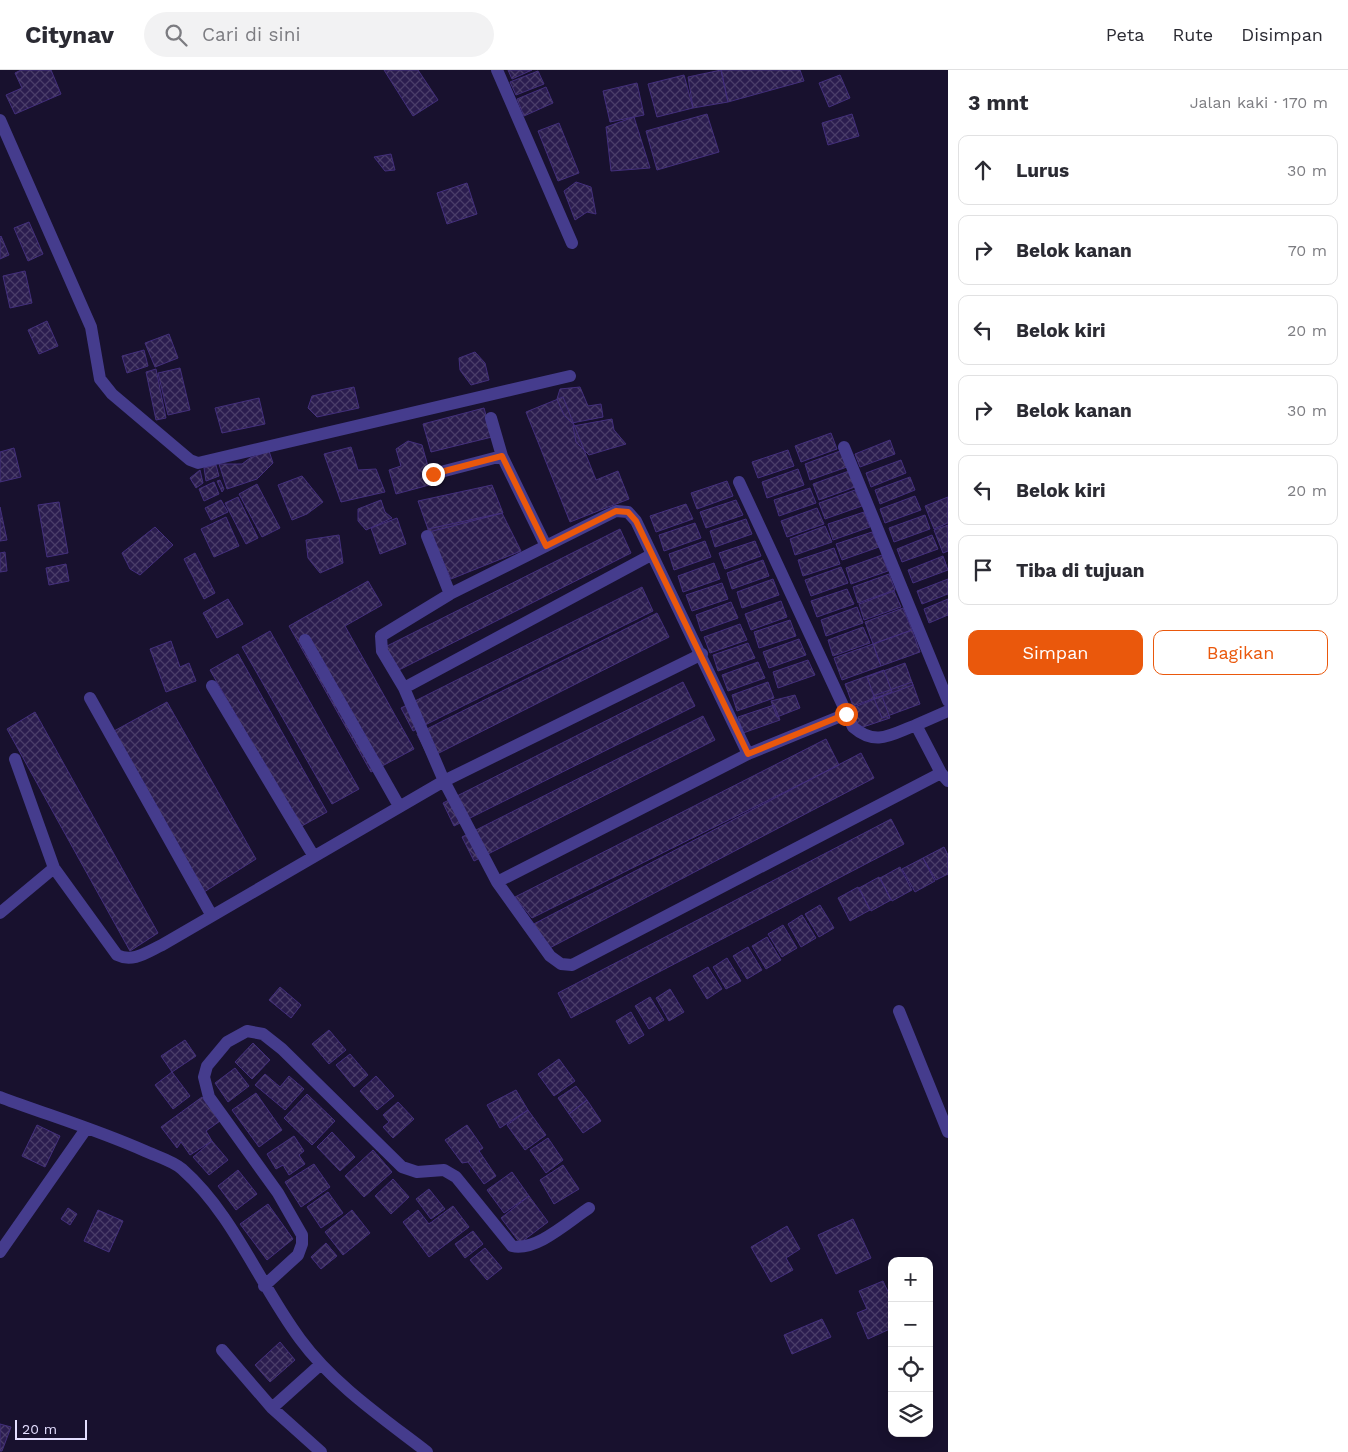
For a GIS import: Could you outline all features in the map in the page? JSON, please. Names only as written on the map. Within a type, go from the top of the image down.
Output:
[{"type":"street","points":[[497,70],[572,243]]},
{"type":"street","points":[[0,120],[91,327],[100,380],[112,394],[190,460],[198,463],[570,376]]},
{"type":"street","points":[[491,418],[502,456],[546,546]]},
{"type":"street","points":[[844,448],[948,701]]},
{"type":"street","points":[[433,474],[502,456]]},
{"type":"street","points":[[739,482],[853,727],[863,736],[882,738],[948,711]]},
{"type":"street","points":[[748,754],[702,654],[636,521],[628,512],[616,511],[450,594],[381,636],[382,652],[404,688],[444,781],[497,882],[550,956],[560,964],[572,965],[945,777],[916,725]]},
{"type":"street","points":[[426,536],[450,594]]},
{"type":"street","points":[[404,688],[652,555]]},
{"type":"street","points":[[305,640],[399,806]]},
{"type":"street","points":[[15,759],[54,868],[117,955],[126,960],[146,953],[212,916],[444,781],[702,654]]},
{"type":"street","points":[[212,686],[313,856]]},
{"type":"street","points":[[90,698],[212,916]]},
{"type":"street","points":[[497,882],[748,754],[846,714]]},
{"type":"street","points":[[0,914],[54,868]]},
{"type":"street","points":[[899,1010],[948,1132]]},
{"type":"street","points":[[264,1286],[298,1255],[302,1244],[302,1236],[278,1193],[209,1098],[204,1077],[207,1066],[227,1042],[248,1031],[263,1034],[282,1049],[402,1167],[417,1172],[444,1170],[456,1178],[512,1246],[521,1248],[534,1245],[589,1208]]},
{"type":"street","points":[[0,1097],[86,1129],[108,1135],[181,1168],[217,1207],[264,1286],[300,1340],[321,1364],[370,1408],[427,1452]]},
{"type":"street","points":[[0,1252],[86,1129]]},
{"type":"street","points":[[222,1350],[272,1408],[321,1452]]},
{"type":"street","points":[[272,1408],[321,1364]]},
{"type":"building","points":[[21,70],[51,70],[61,94],[15,114],[6,95],[22,88],[15,73]]},
{"type":"building","points":[[384,70],[418,70],[438,100],[413,116]]},
{"type":"building","points":[[508,70],[532,70],[512,79]]},
{"type":"building","points":[[721,70],[800,70],[804,81],[728,102]]},
{"type":"building","points":[[721,70],[728,102],[693,108],[688,77]]},
{"type":"building","points":[[538,71],[544,84],[516,95],[510,82]]},
{"type":"building","points":[[684,75],[693,108],[657,117],[648,84]]},
{"type":"building","points":[[840,75],[850,98],[829,107],[819,83]]},
{"type":"building","points":[[637,83],[644,115],[610,122],[603,91]]},
{"type":"building","points":[[546,87],[553,103],[524,116],[517,99]]},
{"type":"building","points":[[707,114],[719,152],[657,170],[646,131]]},
{"type":"building","points":[[852,114],[859,136],[828,145],[822,123]]},
{"type":"building","points":[[634,117],[650,168],[611,171],[606,127]]},
{"type":"building","points":[[559,123],[579,173],[558,181],[538,131]]},
{"type":"building","points":[[391,154],[395,170],[385,171],[374,157]]},
{"type":"building","points":[[576,182],[591,187],[596,214],[587,212],[575,220],[564,191]]},
{"type":"building","points":[[467,183],[477,214],[447,224],[437,193]]},
{"type":"building","points":[[29,222],[43,254],[28,261],[14,228]]},
{"type":"building","points":[[0,237],[9,255],[0,259]]},
{"type":"building","points":[[25,271],[32,303],[10,308],[3,276]]},
{"type":"building","points":[[47,321],[58,346],[39,354],[28,330]]},
{"type":"building","points":[[169,334],[178,358],[155,367],[145,343]]},
{"type":"building","points":[[144,350],[148,366],[127,373],[122,356]]},
{"type":"building","points":[[475,352],[485,363],[489,380],[471,385],[460,370],[459,358]]},
{"type":"building","points":[[180,368],[190,410],[168,415],[158,373]]},
{"type":"building","points":[[156,369],[166,418],[156,420],[146,372]]},
{"type":"building","points":[[354,387],[359,408],[317,417],[308,408],[312,396]]},
{"type":"building","points":[[580,387],[588,406],[601,404],[603,417],[572,423],[564,415],[557,399],[560,389]]},
{"type":"building","points":[[563,397],[596,480],[618,471],[629,499],[570,522],[526,412]]},
{"type":"building","points":[[259,398],[265,424],[222,433],[215,408]]},
{"type":"building","points":[[484,408],[492,437],[431,452],[423,424]]},
{"type":"building","points":[[612,419],[614,430],[626,444],[589,455],[576,442],[573,426]]},
{"type":"building","points":[[831,433],[837,449],[801,462],[795,446]]},
{"type":"building","points":[[890,440],[895,454],[860,467],[855,454]]},
{"type":"building","points":[[408,441],[422,445],[433,484],[396,494],[389,470],[401,466],[396,449]]},
{"type":"building","points":[[351,447],[358,470],[376,469],[385,492],[341,502],[324,454]]},
{"type":"building","points":[[14,448],[21,477],[0,482],[0,452]]},
{"type":"building","points":[[788,450],[794,466],[758,478],[752,462]]},
{"type":"building","points":[[269,451],[273,463],[257,479],[227,489],[219,464],[242,464],[250,458]]},
{"type":"building","points":[[840,451],[847,467],[810,480],[805,464]]},
{"type":"building","points":[[901,460],[906,473],[871,487],[866,473]]},
{"type":"building","points":[[216,465],[219,476],[206,481],[204,468]]},
{"type":"building","points":[[798,469],[804,485],[767,498],[762,482]]},
{"type":"building","points":[[200,470],[203,483],[196,488],[190,478]]},
{"type":"building","points":[[849,471],[855,487],[819,500],[813,484]]},
{"type":"building","points":[[302,476],[323,502],[307,514],[292,520],[278,485]]},
{"type":"building","points":[[910,477],[915,490],[880,504],[875,490]]},
{"type":"building","points":[[220,480],[224,489],[222,492],[217,481]]},
{"type":"building","points":[[727,481],[733,496],[697,509],[691,493]]},
{"type":"building","points":[[214,482],[219,494],[204,501],[199,489]]},
{"type":"building","points":[[257,484],[280,528],[262,537],[239,494]]},
{"type":"building","points":[[492,485],[503,513],[429,532],[418,501]]},
{"type":"building","points":[[810,488],[816,503],[779,516],[774,500]]},
{"type":"building","points":[[855,490],[862,506],[825,519],[819,503]]},
{"type":"building","points":[[915,496],[921,510],[885,523],[880,509]]},
{"type":"building","points":[[238,497],[258,538],[246,544],[225,503]]},
{"type":"building","points":[[948,497],[948,523],[934,529],[925,506]]},
{"type":"building","points":[[221,500],[228,512],[211,520],[205,508]]},
{"type":"building","points":[[381,500],[385,512],[392,518],[366,530],[358,521],[358,509]]},
{"type":"building","points":[[736,500],[743,515],[706,528],[700,512]]},
{"type":"building","points":[[59,502],[68,553],[47,557],[38,505]]},
{"type":"building","points":[[686,504],[693,519],[656,532],[650,516]]},
{"type":"building","points":[[0,507],[7,540],[0,541]]},
{"type":"building","points":[[817,508],[824,524],[787,537],[781,521]]},
{"type":"building","points":[[864,512],[870,527],[833,540],[828,524]]},
{"type":"building","points":[[502,513],[521,551],[451,579],[428,529]]},
{"type":"building","points":[[925,515],[930,529],[894,542],[889,528]]},
{"type":"building","points":[[226,517],[239,546],[214,557],[201,529]]},
{"type":"building","points":[[397,518],[406,544],[380,554],[371,528]]},
{"type":"building","points":[[746,519],[752,534],[715,547],[710,531]]},
{"type":"building","points":[[695,523],[701,538],[664,551],[659,535]]},
{"type":"building","points":[[948,525],[948,551],[943,553],[934,530]]},
{"type":"building","points":[[825,526],[832,542],[795,555],[790,539]]},
{"type":"building","points":[[155,527],[173,545],[140,575],[130,569],[122,553]]},
{"type":"building","points":[[620,529],[631,553],[391,674],[379,650]]},
{"type":"building","points":[[872,532],[879,547],[842,560],[836,544]]},
{"type":"building","points":[[339,535],[343,563],[320,573],[308,558],[306,540]]},
{"type":"building","points":[[932,535],[938,549],[902,562],[897,549]]},
{"type":"building","points":[[705,541],[711,557],[674,570],[669,554]]},
{"type":"building","points":[[755,541],[761,556],[725,569],[719,553]]},
{"type":"building","points":[[834,548],[840,564],[803,576],[798,560]]},
{"type":"building","points":[[5,552],[7,571],[0,572],[0,553]]},
{"type":"building","points":[[195,553],[215,593],[204,599],[184,559]]},
{"type":"building","points":[[882,555],[888,571],[851,584],[846,568]]},
{"type":"building","points":[[943,556],[948,570],[913,583],[908,570]]},
{"type":"building","points":[[763,560],[769,576],[732,589],[727,573]]},
{"type":"building","points":[[714,563],[720,579],[683,592],[678,576]]},
{"type":"building","points":[[66,564],[69,581],[49,585],[46,568]]},
{"type":"building","points":[[841,567],[848,583],[811,596],[805,580]]},
{"type":"building","points":[[889,574],[895,590],[858,603],[853,587]]},
{"type":"building","points":[[773,579],[779,595],[742,608],[737,592]]},
{"type":"building","points":[[948,579],[948,594],[922,604],[917,591]]},
{"type":"building","points":[[368,581],[382,605],[345,626],[414,749],[371,772],[289,626]]},
{"type":"building","points":[[722,583],[728,599],[692,611],[686,595]]},
{"type":"building","points":[[642,587],[653,611],[413,731],[401,708]]},
{"type":"building","points":[[847,589],[854,604],[817,617],[811,601]]},
{"type":"building","points":[[894,591],[901,607],[864,620],[859,604]]},
{"type":"building","points":[[228,599],[243,624],[217,638],[203,613]]},
{"type":"building","points":[[948,599],[948,615],[929,623],[924,609]]},
{"type":"building","points":[[781,601],[787,617],[751,630],[745,614]]},
{"type":"building","points":[[731,602],[738,618],[701,631],[696,615]]},
{"type":"building","points":[[857,607],[863,623],[826,636],[821,620]]},
{"type":"building","points":[[903,608],[912,630],[873,644],[865,622]]},
{"type":"building","points":[[657,613],[669,637],[429,758],[417,734]]},
{"type":"building","points":[[790,620],[796,636],[759,648],[754,632]]},
{"type":"building","points":[[740,624],[747,640],[710,653],[704,637]]},
{"type":"building","points":[[863,627],[870,643],[833,656],[828,640]]},
{"type":"building","points":[[912,630],[920,652],[881,666],[873,644]]},
{"type":"building","points":[[270,631],[359,789],[332,804],[242,647]]},
{"type":"building","points":[[799,639],[806,655],[769,668],[763,652]]},
{"type":"building","points":[[171,641],[180,667],[189,663],[196,681],[166,692],[150,649]]},
{"type":"building","points":[[748,643],[755,658],[718,671],[713,655]]},
{"type":"building","points":[[873,644],[881,666],[842,680],[834,658]]},
{"type":"building","points":[[238,654],[327,812],[300,827],[210,670]]},
{"type":"building","points":[[808,660],[815,675],[778,688],[773,672]]},
{"type":"building","points":[[758,662],[765,678],[728,691],[722,675]]},
{"type":"building","points":[[905,663],[913,685],[875,699],[867,677]]},
{"type":"building","points":[[884,670],[892,692],[853,706],[845,684]]},
{"type":"building","points":[[683,682],[695,706],[454,826],[443,803]]},
{"type":"building","points":[[768,682],[774,698],[737,711],[732,695]]},
{"type":"building","points":[[912,682],[920,704],[882,718],[873,696]]},
{"type":"building","points":[[795,695],[800,708],[777,717],[771,701]]},
{"type":"building","points":[[882,696],[890,718],[857,729],[847,710]]},
{"type":"building","points":[[167,702],[256,859],[201,894],[114,731]]},
{"type":"building","points":[[774,705],[780,720],[743,733],[738,717]]},
{"type":"building","points":[[35,712],[158,933],[130,951],[7,729]]},
{"type":"building","points":[[703,716],[715,740],[474,861],[462,837]]},
{"type":"building","points":[[826,739],[839,765],[532,918],[515,897]]},
{"type":"building","points":[[861,753],[874,778],[542,952],[528,927]]},
{"type":"building","points":[[891,819],[904,844],[571,1018],[558,993]]},
{"type":"building","points":[[944,847],[948,855],[948,874],[936,880],[923,858]]},
{"type":"building","points":[[923,858],[935,881],[915,892],[902,869]]},
{"type":"building","points":[[900,867],[912,890],[892,901],[880,878]]},
{"type":"building","points":[[879,877],[891,900],[871,911],[859,888]]},
{"type":"building","points":[[858,887],[870,910],[850,921],[838,898]]},
{"type":"building","points":[[820,905],[834,928],[819,937],[805,914]]},
{"type":"building","points":[[802,915],[816,938],[801,947],[788,924]]},
{"type":"building","points":[[783,925],[797,948],[782,957],[768,934]]},
{"type":"building","points":[[767,937],[781,960],[766,969],[752,946]]},
{"type":"building","points":[[748,947],[762,970],[747,979],[733,956]]},
{"type":"building","points":[[727,958],[741,981],[726,989],[713,967]]},
{"type":"building","points":[[708,967],[722,989],[707,999],[693,976]]},
{"type":"building","points":[[280,987],[301,1005],[291,1018],[269,1000]]},
{"type":"building","points":[[670,989],[684,1012],[669,1021],[656,998]]},
{"type":"building","points":[[650,997],[664,1020],[649,1029],[635,1006]]},
{"type":"building","points":[[631,1012],[644,1035],[629,1044],[616,1021]]},
{"type":"building","points":[[329,1030],[346,1050],[329,1064],[312,1044]]},
{"type":"building","points":[[185,1040],[196,1056],[172,1072],[161,1056]]},
{"type":"building","points":[[253,1043],[270,1060],[252,1079],[235,1062]]},
{"type":"building","points":[[350,1054],[368,1075],[354,1087],[336,1065]]},
{"type":"building","points":[[559,1059],[575,1081],[554,1096],[538,1074]]},
{"type":"building","points":[[235,1068],[249,1086],[228,1102],[215,1083]]},
{"type":"building","points":[[172,1072],[190,1096],[173,1109],[155,1085]]},
{"type":"building","points":[[265,1074],[280,1087],[289,1076],[304,1089],[285,1110],[255,1085]]},
{"type":"building","points":[[376,1076],[394,1096],[377,1110],[360,1091]]},
{"type":"building","points":[[576,1086],[587,1100],[569,1114],[558,1098]]},
{"type":"building","points":[[516,1090],[528,1110],[500,1128],[487,1105]]},
{"type":"building","points":[[256,1093],[282,1130],[259,1147],[232,1110]]},
{"type":"building","points":[[307,1094],[335,1121],[312,1145],[284,1118]]},
{"type":"building","points":[[202,1097],[220,1121],[206,1131],[212,1141],[190,1155],[181,1142],[177,1148],[161,1127]]},
{"type":"building","points":[[587,1100],[601,1121],[583,1133],[569,1114]]},
{"type":"building","points":[[398,1102],[414,1119],[393,1138],[383,1127],[389,1122],[383,1115]]},
{"type":"building","points":[[528,1110],[546,1135],[525,1150],[507,1125]]},
{"type":"building","points":[[37,1125],[60,1136],[45,1167],[22,1156]]},
{"type":"building","points":[[467,1125],[483,1148],[479,1151],[496,1176],[484,1184],[468,1162],[462,1163],[445,1140]]},
{"type":"building","points":[[332,1132],[355,1157],[340,1171],[317,1147]]},
{"type":"building","points":[[294,1136],[304,1151],[299,1155],[305,1164],[289,1175],[283,1165],[276,1169],[267,1154]]},
{"type":"building","points":[[548,1138],[563,1160],[546,1173],[530,1150]]},
{"type":"building","points":[[212,1141],[228,1160],[209,1175],[193,1157]]},
{"type":"building","points":[[373,1150],[392,1172],[364,1197],[345,1176]]},
{"type":"building","points":[[314,1164],[330,1187],[301,1207],[285,1182]]},
{"type":"building","points":[[563,1165],[579,1189],[554,1204],[540,1180]]},
{"type":"building","points":[[238,1170],[257,1194],[236,1210],[218,1186]]},
{"type":"building","points":[[512,1172],[529,1196],[504,1213],[487,1190]]},
{"type":"building","points":[[393,1179],[409,1197],[391,1214],[375,1196]]},
{"type":"building","points":[[429,1189],[445,1209],[431,1219],[416,1199]]},
{"type":"building","points":[[328,1192],[343,1213],[321,1228],[307,1207]]},
{"type":"building","points":[[529,1196],[548,1222],[520,1243],[501,1218]]},
{"type":"building","points":[[268,1204],[293,1239],[267,1260],[240,1224]]},
{"type":"building","points":[[453,1206],[469,1227],[429,1257],[403,1222],[418,1210],[429,1224]]},
{"type":"building","points":[[68,1208],[77,1214],[70,1225],[61,1219]]},
{"type":"building","points":[[98,1210],[123,1221],[109,1252],[84,1241]]},
{"type":"building","points":[[352,1210],[370,1233],[343,1255],[325,1232]]},
{"type":"building","points":[[853,1219],[871,1258],[836,1274],[818,1235]]},
{"type":"building","points":[[787,1226],[800,1249],[786,1258],[793,1270],[771,1282],[751,1247]]},
{"type":"building","points":[[473,1231],[483,1244],[465,1258],[455,1244]]},
{"type":"building","points":[[326,1243],[337,1256],[321,1269],[311,1257]]},
{"type":"building","points":[[485,1248],[502,1268],[487,1280],[470,1260]]},
{"type":"building","points":[[883,1281],[888,1292],[888,1330],[868,1339],[857,1313],[867,1309],[859,1291]]},
{"type":"building","points":[[822,1319],[831,1337],[792,1354],[784,1335]]},
{"type":"building","points":[[280,1342],[295,1360],[270,1382],[255,1365]]},
{"type":"building","points":[[0,1424],[11,1427],[2,1451],[0,1451]]},
{"type":"route","points":[[433,474],[502,456],[546,546],[616,511],[628,512],[636,521],[702,654],[748,754],[846,714]]}]
